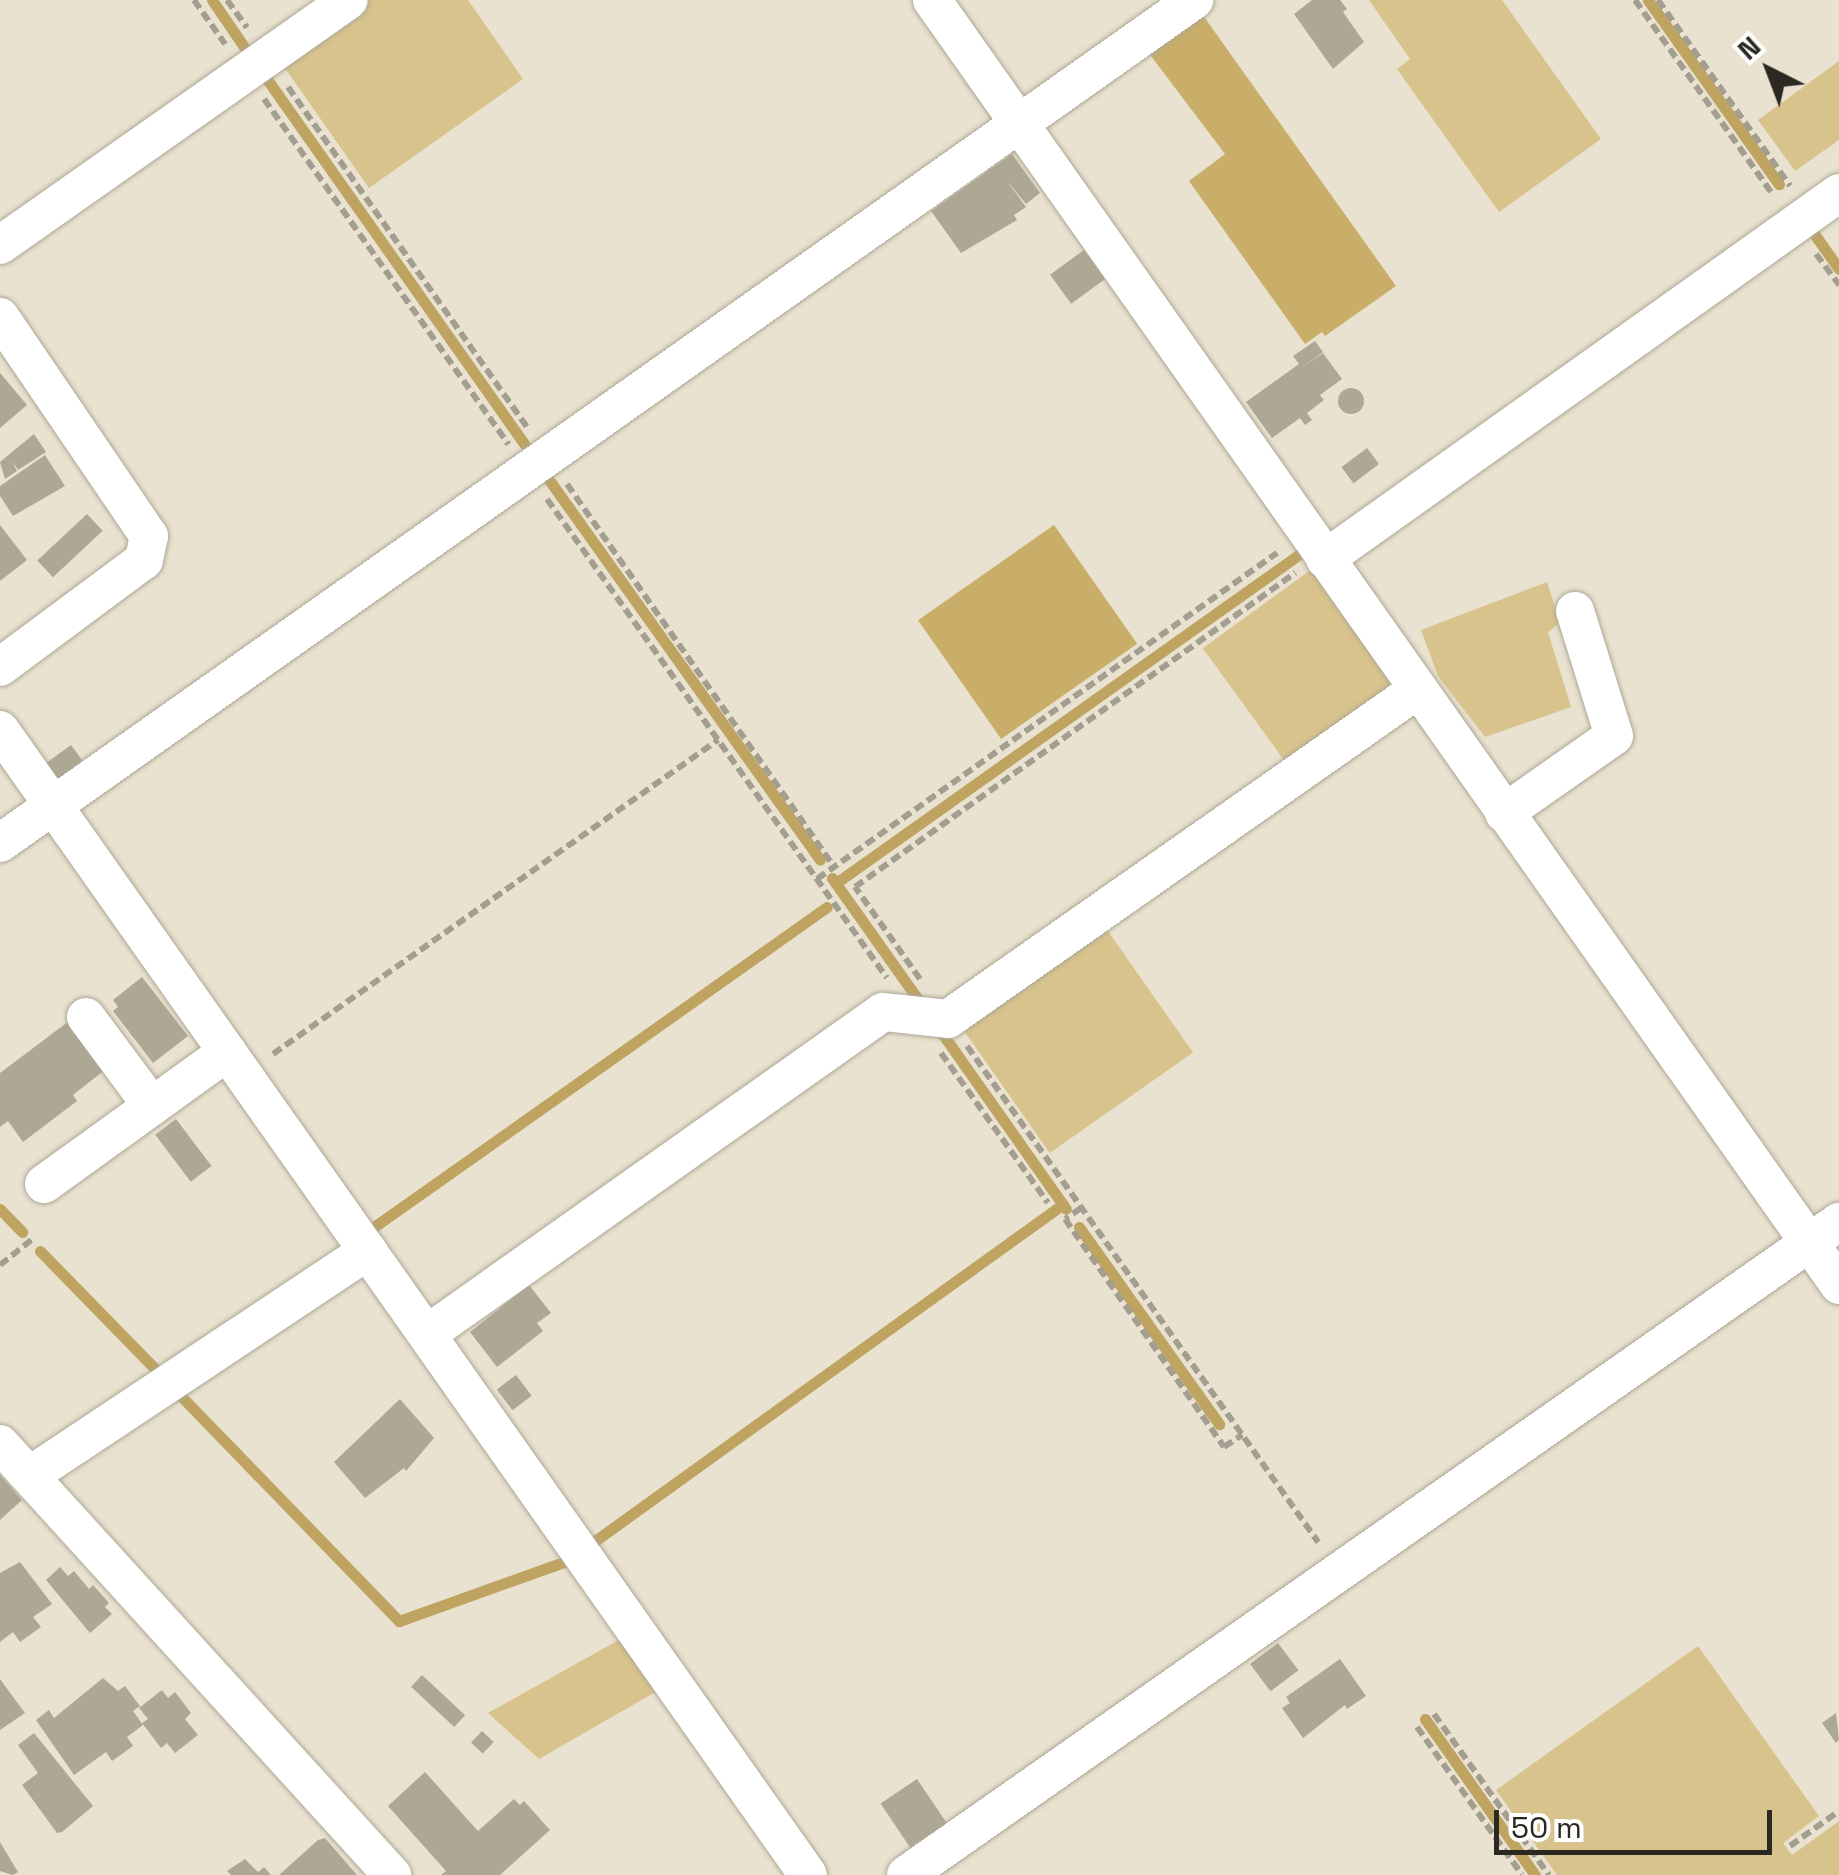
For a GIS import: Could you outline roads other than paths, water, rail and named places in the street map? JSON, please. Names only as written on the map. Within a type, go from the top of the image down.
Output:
[{"type":"street","points":[[0,245],[349,0]]},
{"type":"street","points":[[932,0],[1504,813],[1824,1232],[1839,1285]]},
{"type":"street","points":[[0,843],[1194,0]]},
{"type":"street","points":[[1317,549],[1839,193]]},
{"type":"street","points":[[0,317],[149,536],[144,560],[0,668]]},
{"type":"street","points":[[1504,813],[1614,736],[1574,611]]},
{"type":"street","points":[[427,1334],[883,1012],[931,1018],[1417,690]]},
{"type":"street","points":[[0,730],[808,1875]]},
{"type":"street","points":[[86,1017],[152,1106]]},
{"type":"street","points":[[44,1184],[152,1106],[235,1064]]},
{"type":"street","points":[[906,1875],[1824,1232]]},
{"type":"street","points":[[29,1476],[368,1251]]},
{"type":"street","points":[[0,1444],[392,1875]]},
{"type":"waterway","points":[[212,0],[249,54]]},
{"type":"waterway","points":[[1648,0],[1779,184]]},
{"type":"waterway","points":[[264,75],[524,444]]},
{"type":"waterway","points":[[1810,228],[1839,269]]},
{"type":"waterway","points":[[547,477],[820,860]]},
{"type":"waterway","points":[[836,883],[1301,553]]},
{"type":"waterway","points":[[832,878],[924,1008]]},
{"type":"waterway","points":[[371,1229],[827,907]]},
{"type":"waterway","points":[[939,1029],[1066,1209]]},
{"type":"waterway","points":[[592,1543],[1063,1204]]},
{"type":"waterway","points":[[0,1209],[22,1232]]},
{"type":"waterway","points":[[1079,1227],[1219,1424]]},
{"type":"waterway","points":[[40,1251],[163,1377]]},
{"type":"waterway","points":[[178,1393],[399,1621],[567,1561]]},
{"type":"waterway","points":[[1425,1719],[1535,1875]]}]
